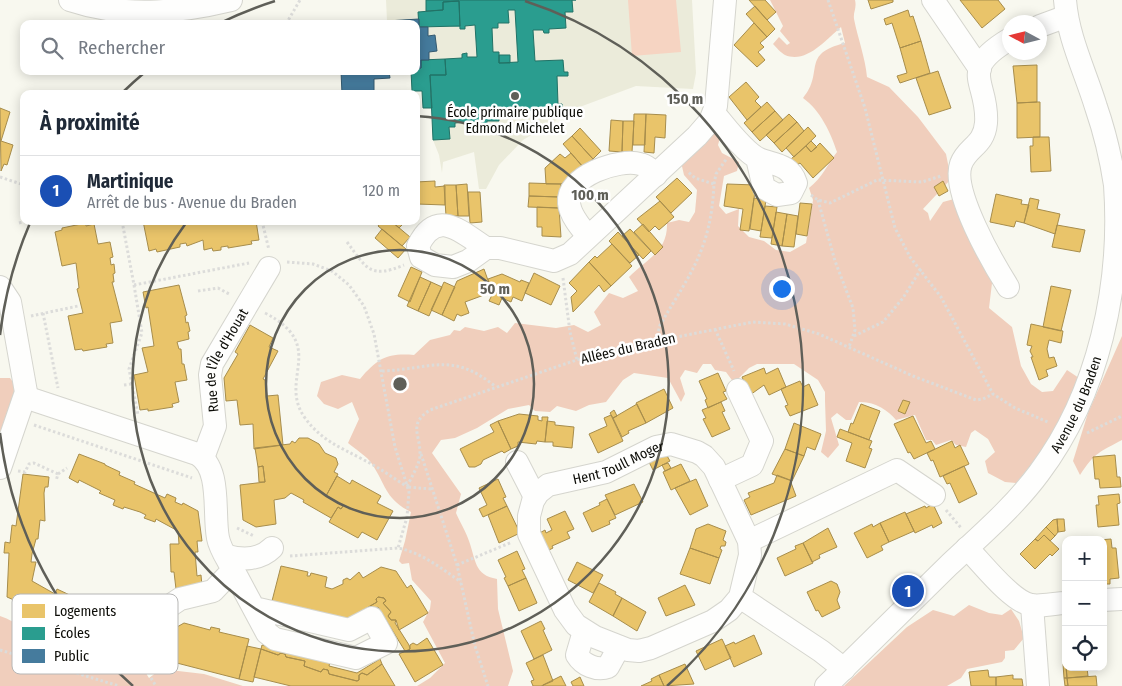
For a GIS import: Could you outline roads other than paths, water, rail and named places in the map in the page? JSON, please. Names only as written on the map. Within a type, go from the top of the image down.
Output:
[{"type":"street","points":[[54,0],[63,0]]},
{"type":"street","points":[[70,0],[96,7],[146,13],[173,12],[222,1]]},
{"type":"street","points":[[486,248],[468,261],[453,267],[435,265],[421,257],[418,252],[420,241],[428,231],[440,224],[458,230],[486,248],[510,249],[554,261],[559,260],[570,254],[701,131],[714,114],[718,92],[725,0]]},
{"type":"street","points":[[933,0],[980,69]]},
{"type":"street","name":"Avenue du Braden","points":[[826,686],[1022,494],[1054,451],[1084,394],[1108,321],[1114,288],[1118,234],[1115,184],[1101,122],[1071,38],[1054,11]]},
{"type":"street","points":[[1002,45],[986,56],[980,69],[978,83],[986,122],[984,135],[980,142],[963,159],[959,172],[961,187],[970,214],[1008,287]]},
{"type":"street","points":[[714,114],[750,151],[761,181],[767,191],[777,195],[789,195],[796,187]]},
{"type":"street","points":[[588,236],[576,220],[568,203],[577,183],[602,168],[622,163],[642,164],[656,175]]},
{"type":"street","name":"Rue de l'Île d'Houat","points":[[203,458],[216,426],[210,375],[212,364],[247,304],[268,262]]},
{"type":"street","points":[[0,287],[8,297],[25,379],[25,397],[1,467]]},
{"type":"street","points":[[720,480],[752,465],[762,441],[738,390]]},
{"type":"street","points":[[25,397],[203,458],[211,467],[213,478],[217,536],[230,563],[254,608],[267,632],[275,639],[356,658],[386,643],[372,618],[350,630],[254,608]]},
{"type":"street","name":"Hent Toull Moger","points":[[664,445],[680,446],[704,456],[714,467],[720,480],[749,541],[750,555],[740,596],[729,610],[713,621],[669,642],[640,651],[619,648],[584,631],[565,610],[529,534],[529,516],[535,497],[548,485],[606,472],[664,445]]},
{"type":"street","points":[[517,462],[535,497]]},
{"type":"street","points":[[749,541],[897,470],[934,494]]},
{"type":"street","points":[[970,545],[1011,592],[1032,605],[1062,603]]},
{"type":"street","points":[[178,600],[213,591],[230,563],[265,554],[272,548]]},
{"type":"street","points":[[740,596],[821,651],[844,669]]},
{"type":"street","points":[[1107,600],[1122,599]]},
{"type":"street","points":[[1032,605],[1038,686]]},
{"type":"place","name":"École primaire publique Edmond Michelet","points":[[515,96]]},
{"type":"place","name":"Martinique","points":[[908,591]]}]
